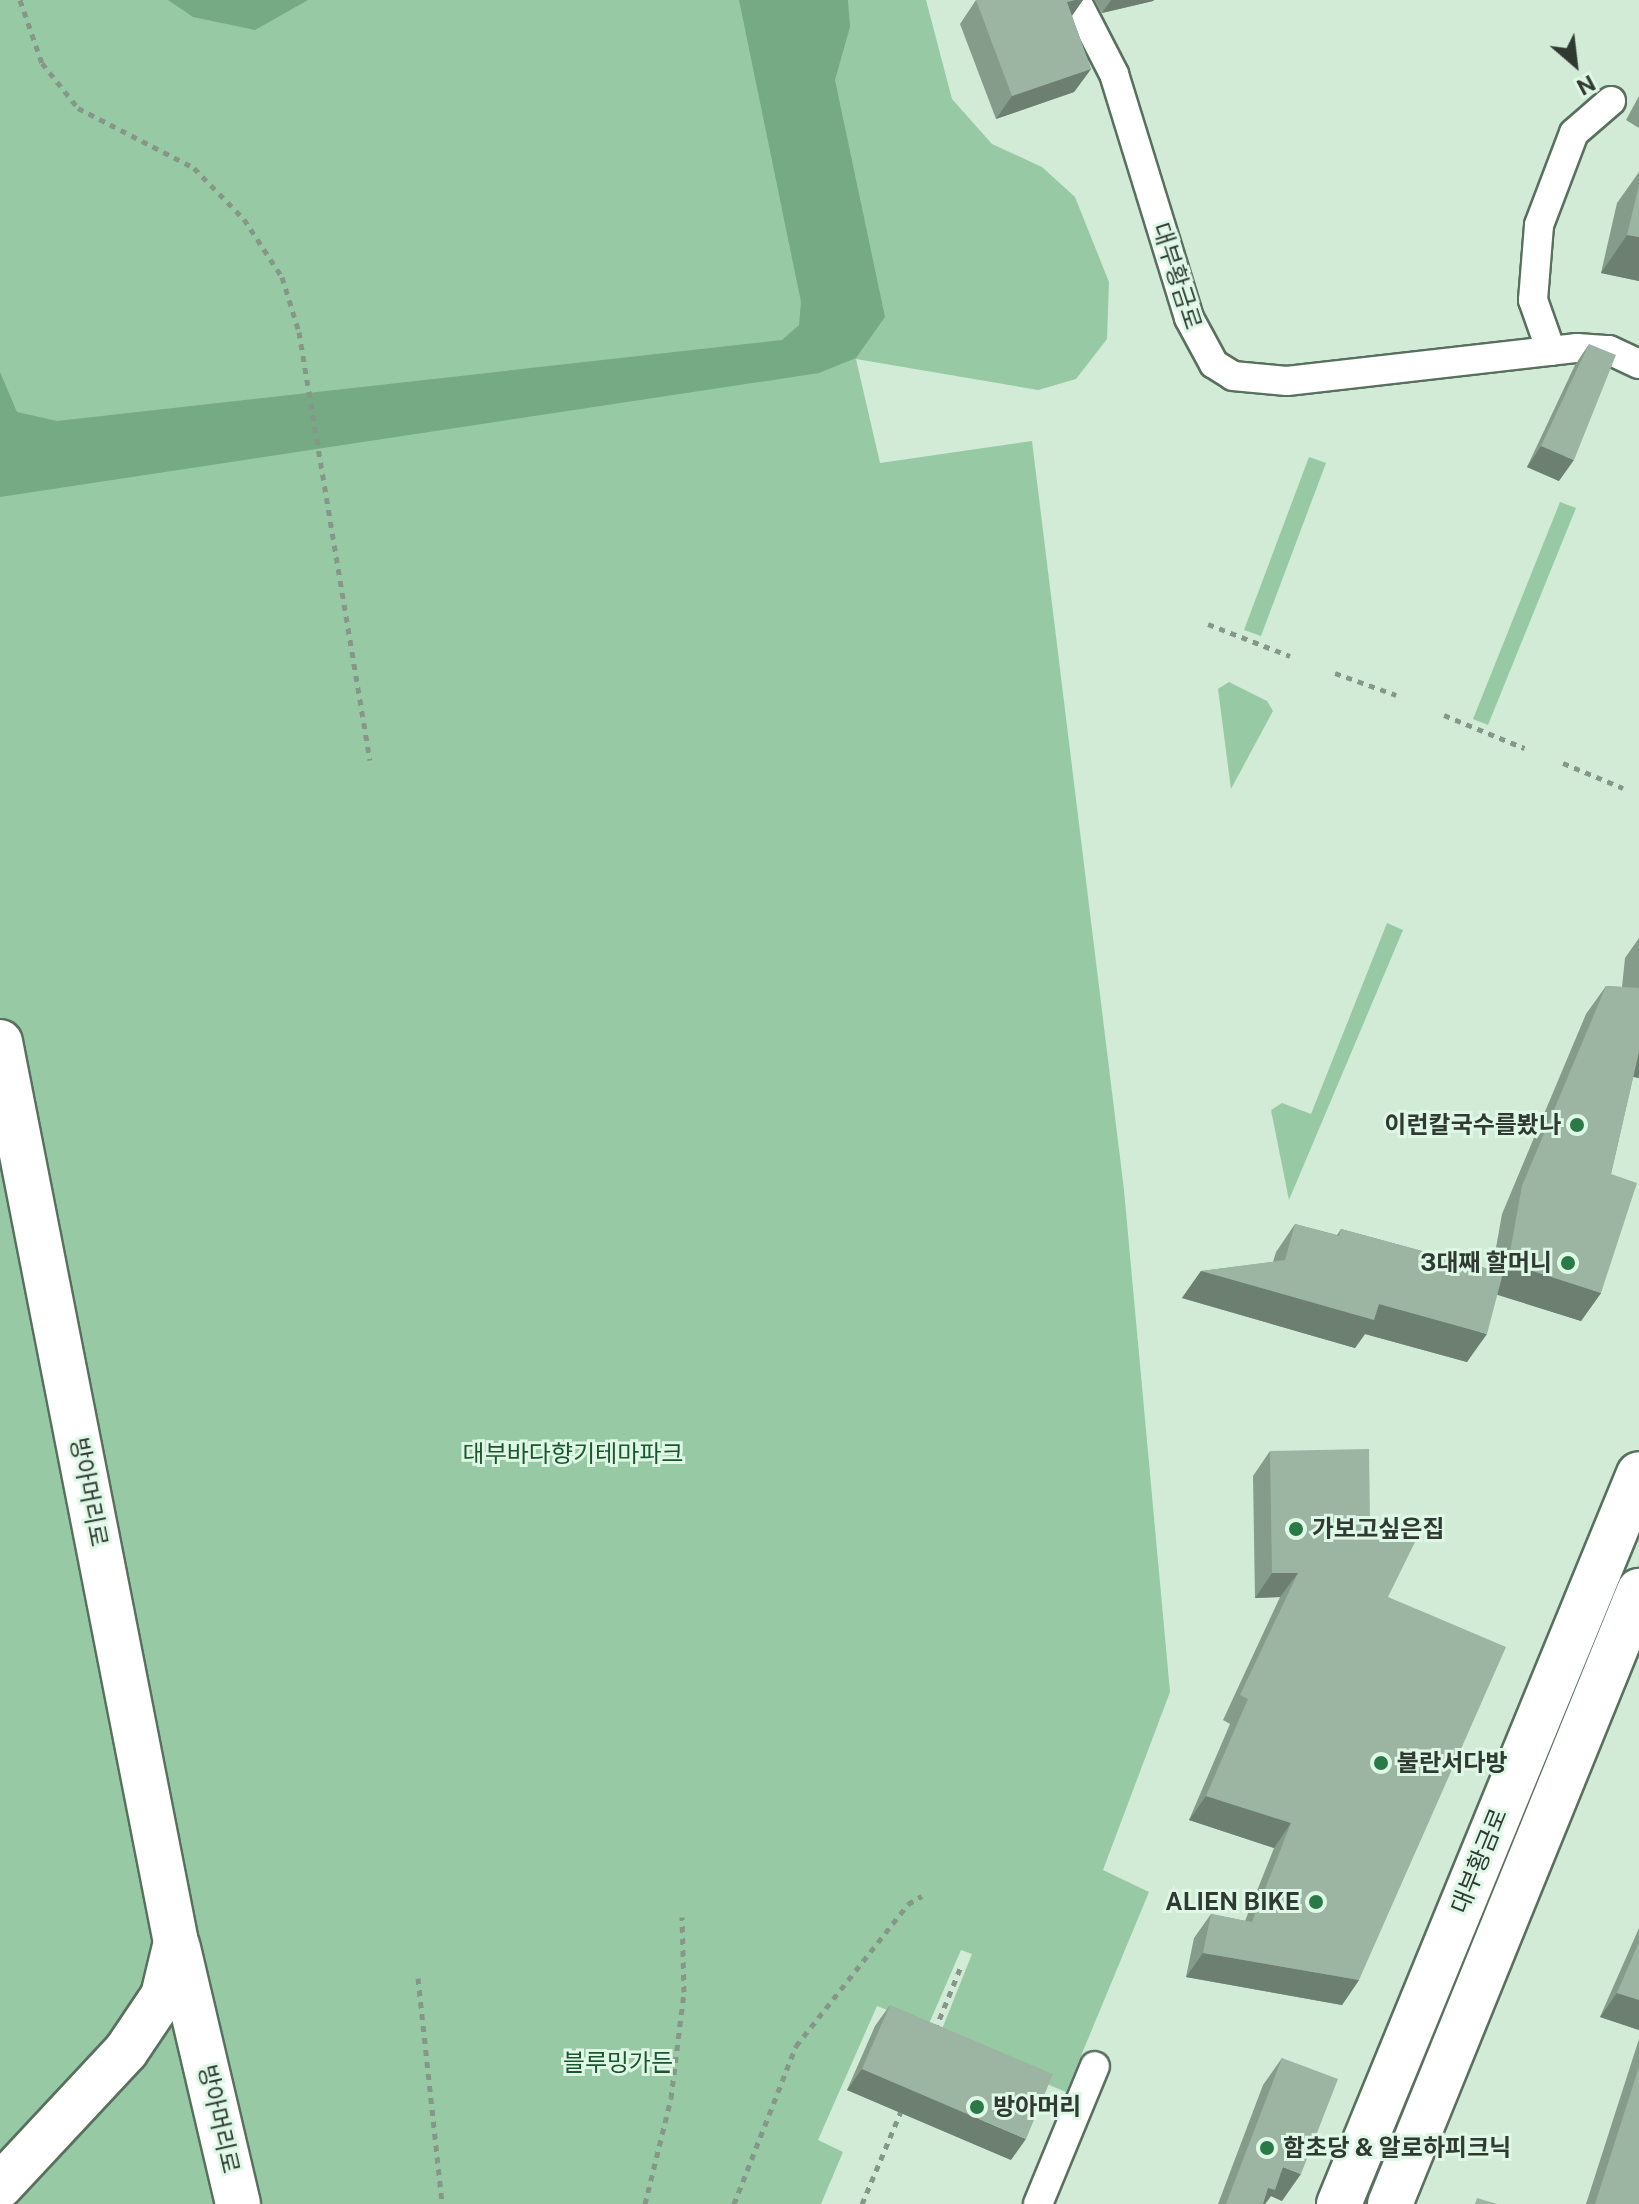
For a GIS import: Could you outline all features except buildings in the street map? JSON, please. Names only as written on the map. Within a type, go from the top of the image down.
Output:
[{"type":"street","name":"방아머리로","points":[[0,1042],[176,1942],[238,2204]]},
{"type":"street","name":"대부황금로","points":[[1339,2204],[1639,1474]]},
{"type":"street","name":"대부황금로","points":[[1390,2204],[1639,1591]]},
{"type":"street","name":"방아머리로","points":[[0,2186],[126,2051],[163,1996],[176,1942]]},
{"type":"lane","name":"대부황금로","points":[[1076,0],[1114,74],[1189,318],[1214,364],[1233,376],[1287,381],[1594,347],[1639,364]]},
{"type":"lane","points":[[1551,351],[1533,300],[1539,225],[1574,133],[1611,101]]},
{"type":"lane","points":[[1038,2204],[1095,2066]]},
{"type":"path","points":[[20,0],[42,63],[78,108],[194,168],[244,219],[282,277],[299,332],[370,760]]},
{"type":"path","points":[[1208,624],[1290,656]]},
{"type":"path","points":[[1335,673],[1396,695]]},
{"type":"path","points":[[1444,715],[1524,748]]},
{"type":"path","points":[[1563,763],[1623,788]]},
{"type":"path","points":[[734,2204],[796,2046],[908,1904],[922,1896]]},
{"type":"path","points":[[645,2204],[671,2098],[684,1992],[682,1917]]},
{"type":"path","points":[[933,2035],[962,1964]]},
{"type":"path","points":[[418,1978],[442,2204]]},
{"type":"path","points":[[862,2204],[903,2105]]},
{"type":"green space","name":"대부바다향기테마파크","points":[[0,0],[926,0],[952,99],[992,144],[1042,167],[1075,197],[1109,282],[1107,339],[1076,379],[1038,390],[856,359],[880,463],[1032,441],[1124,1190],[1170,1692],[1103,1870],[1149,1892],[1066,2092],[938,2039],[972,1954],[961,1950],[928,2026],[877,2006],[818,2140],[843,2152],[821,2204],[0,2204]]},
{"type":"green space","points":[[1309,457],[1326,463],[1261,636],[1244,630]]},
{"type":"green space","points":[[1560,502],[1576,508],[1488,725],[1473,719]]},
{"type":"green space","points":[[1229,682],[1267,701],[1273,711],[1231,789],[1218,689]]},
{"type":"green space","points":[[1387,923],[1403,930],[1289,1200],[1271,1110],[1282,1103],[1311,1114]]},
{"type":"shaded area","points":[[168,0],[308,0],[255,30],[193,17]]},
{"type":"shaded area","points":[[739,0],[848,0],[850,27],[835,80],[885,317],[856,358],[819,373],[0,497],[0,372],[17,412],[57,421],[782,340],[799,325],[801,302]]},
{"type":"place","name":"이런칼국수를봤나","points":[[1577,1125]]},
{"type":"place","name":"3대째 할머니","points":[[1568,1263]]},
{"type":"place","name":"가보고싶은집","points":[[1296,1529]]},
{"type":"place","name":"불란서다방","points":[[1381,1763]]},
{"type":"place","name":"ALIEN BIKE","points":[[1316,1902]]},
{"type":"place","name":"방아머리","points":[[977,2107]]},
{"type":"place","name":"함초당 & 알로하피크닉","points":[[1267,2148]]},
{"type":"park label","name":"블루밍가든","points":[[618,2063]]}]
